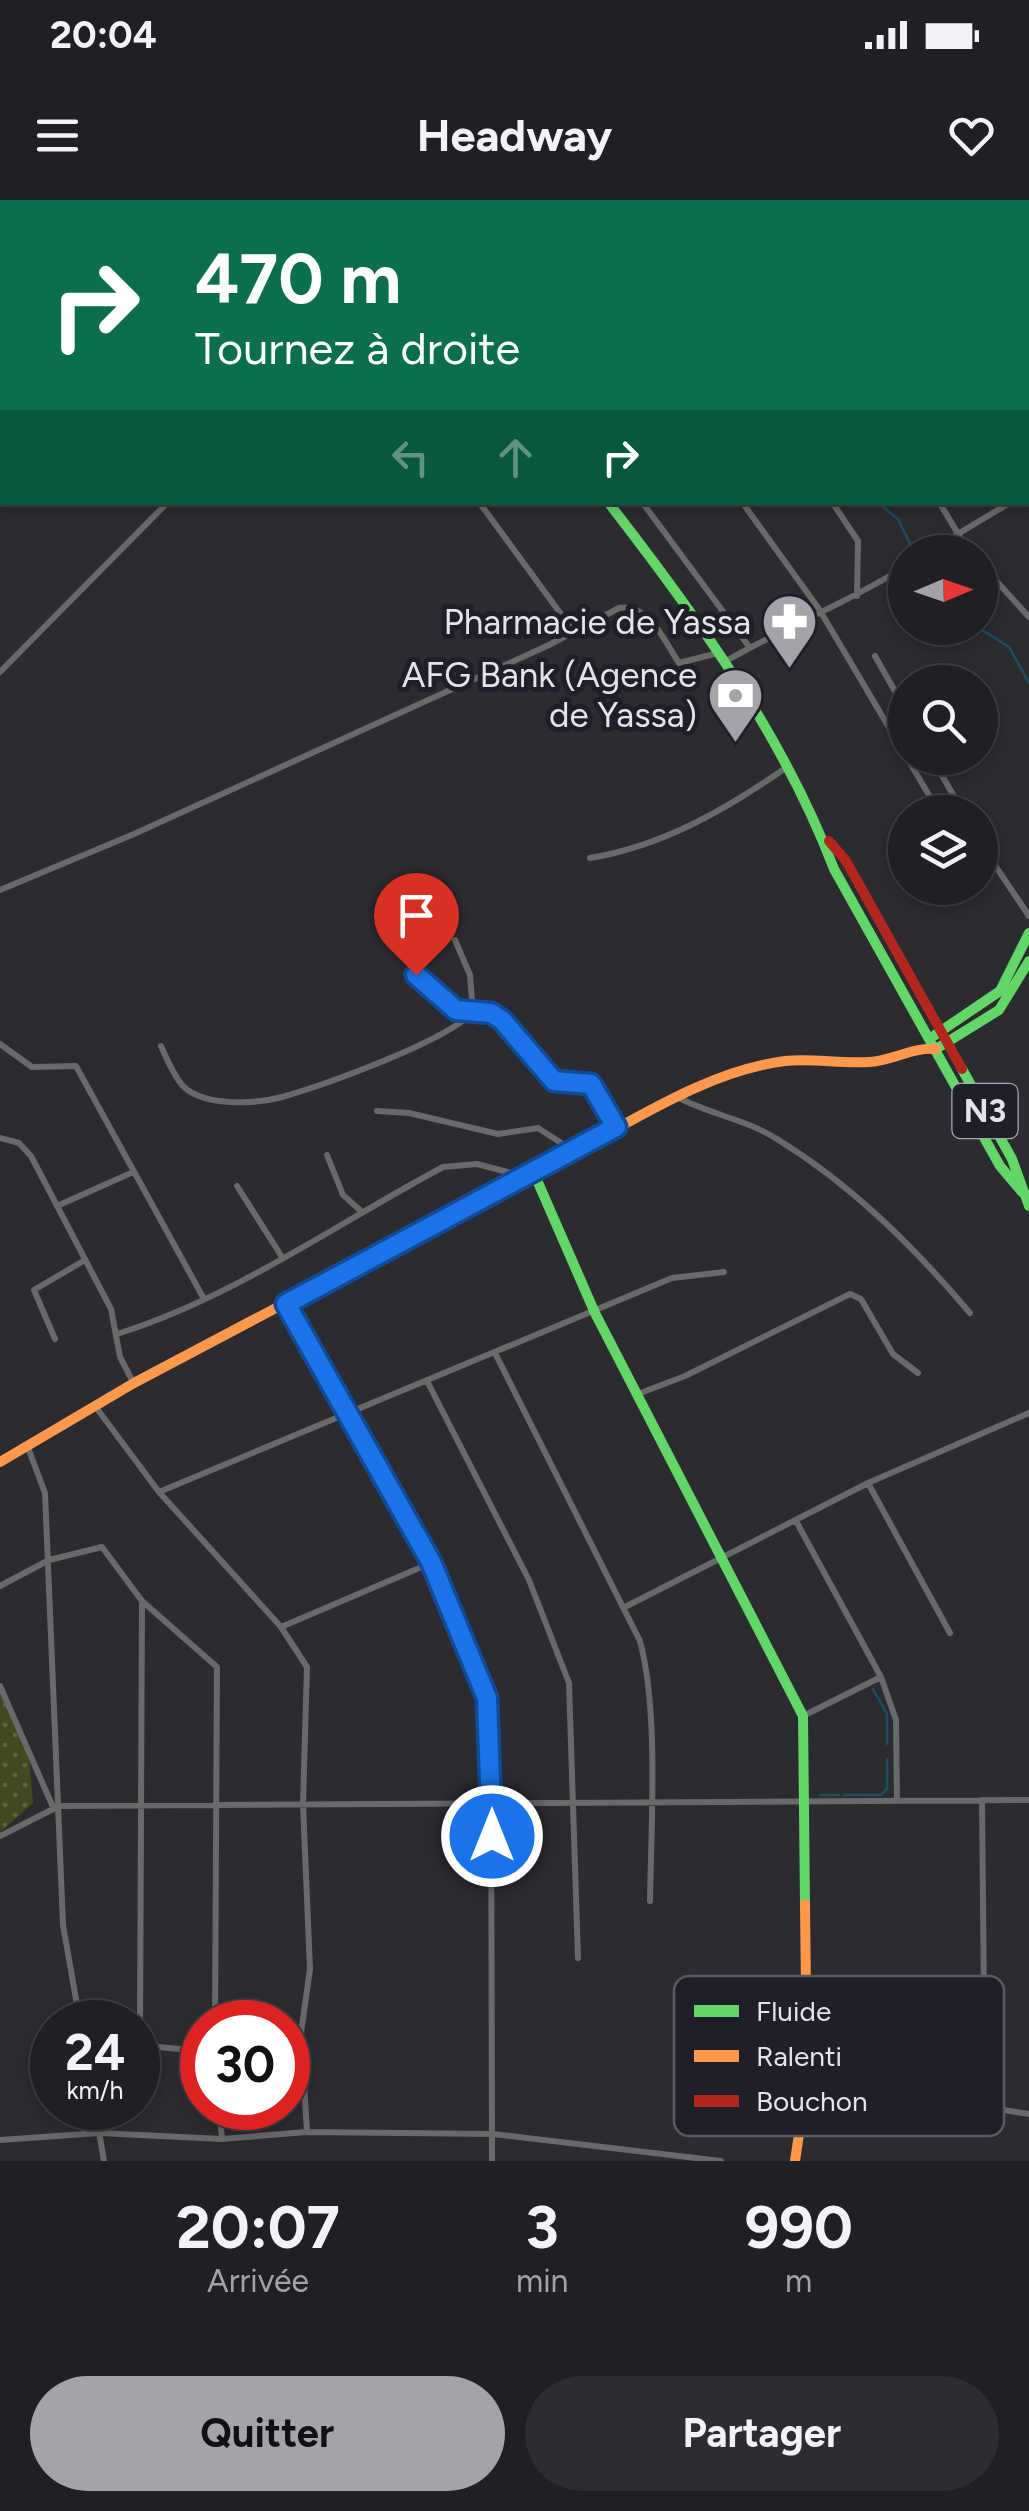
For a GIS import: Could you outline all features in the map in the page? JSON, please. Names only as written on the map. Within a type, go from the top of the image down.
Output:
[{"type":"main road","name":"N3","points":[[610,505],[722,658],[787,767],[822,832],[834,869],[935,1042],[1000,1166],[1029,1206]]},
{"type":"main road","points":[[935,1042],[1000,991],[1029,933]]},
{"type":"main road","points":[[0,1462],[134,1384],[678,1097],[754,1068],[786,1061],[873,1062],[935,1042],[999,1010],[1028,970]]},
{"type":"main road","points":[[528,1173],[594,1313],[803,1716],[805,1976]]},
{"type":"main road","points":[[795,2161],[799,2136]]},
{"type":"street","points":[[0,672],[165,505]]},
{"type":"street","points":[[481,505],[574,632]]},
{"type":"street","points":[[644,505],[750,648]]},
{"type":"street","points":[[744,505],[819,609],[929,795]]},
{"type":"street","points":[[834,505],[860,548],[857,596]]},
{"type":"street","points":[[941,505],[956,535]]},
{"type":"street","points":[[958,535],[1006,505]]},
{"type":"street","points":[[0,890],[134,834],[628,606],[647,617],[679,663],[722,658],[750,648],[819,609],[857,596],[888,577]]},
{"type":"street","points":[[998,583],[1029,617]]},
{"type":"street","points":[[875,656],[888,679]]},
{"type":"street","points":[[590,858],[623,853],[696,823],[787,767]]},
{"type":"street","points":[[998,870],[1029,916]]},
{"type":"street","points":[[456,940],[470,974],[473,1012]]},
{"type":"street","points":[[416,975],[448,1005],[491,1013],[502,1020],[554,1081],[591,1084],[616,1127]]},
{"type":"street","points":[[161,1046],[184,1087],[200,1095],[246,1102],[281,1097],[399,1055],[449,1031],[473,1012]]},
{"type":"street","points":[[0,1044],[32,1067],[76,1066],[131,1173],[204,1300]]},
{"type":"street","points":[[678,1097],[785,1144],[873,1210],[924,1259],[970,1313]]},
{"type":"street","points":[[377,1111],[409,1113],[498,1134],[538,1128],[572,1150]]},
{"type":"street","points":[[0,1138],[19,1143],[31,1156],[111,1309],[120,1357],[134,1384]]},
{"type":"street","points":[[327,1156],[343,1195],[361,1212]]},
{"type":"street","points":[[117,1334],[160,1321],[204,1300],[460,1162],[528,1173]]},
{"type":"street","points":[[56,1206],[131,1173]]},
{"type":"street","points":[[238,1186],[282,1257]]},
{"type":"street","points":[[55,1339],[34,1290],[85,1260]]},
{"type":"street","points":[[159,1492],[672,1278],[724,1272]]},
{"type":"street","points":[[636,1394],[850,1294],[861,1299],[893,1354],[918,1373]]},
{"type":"street","points":[[286,1304],[431,1562],[487,1698],[492,1802],[492,2161]]},
{"type":"street","points":[[495,1353],[644,1656],[651,1802],[650,1901]]},
{"type":"street","points":[[427,1381],[521,1564],[560,1651],[573,1707],[578,1958]]},
{"type":"street","points":[[95,1406],[159,1492],[281,1627],[307,1667],[303,1804],[310,1969],[300,2033],[307,2132]]},
{"type":"street","points":[[623,1608],[868,1483],[1029,1413]]},
{"type":"street","points":[[26,1444],[45,1493],[63,1925],[76,2000]]},
{"type":"street","points":[[868,1483],[950,1633]]},
{"type":"street","points":[[796,1521],[881,1677],[896,1720],[897,1801]]},
{"type":"street","points":[[0,1586],[49,1560],[102,1547],[142,1601],[216,1667],[214,2000]]},
{"type":"street","points":[[281,1627],[431,1562]]},
{"type":"street","points":[[142,1601],[140,2035],[147,2046],[180,2049]]},
{"type":"street","points":[[803,1716],[881,1677]]},
{"type":"street","points":[[0,1686],[56,1806]]},
{"type":"street","points":[[982,1800],[984,1976]]},
{"type":"street","points":[[0,1836],[56,1806],[1029,1800]]},
{"type":"street","points":[[1004,2111],[1029,2114]]},
{"type":"street","points":[[99,2130],[104,2161]]},
{"type":"street","points":[[221,2130],[222,2138]]},
{"type":"street","points":[[0,2140],[99,2133],[222,2138],[307,2132],[493,2134],[721,2161]]},
{"type":"green space","points":[[0,1694],[29,1758],[33,1803],[0,1832]]},
{"type":"waterway","points":[[881,505],[898,519],[906,535]]},
{"type":"waterway","points":[[998,640],[1009,647],[1029,683]]},
{"type":"waterway","points":[[873,1689],[887,1714],[887,1744]]},
{"type":"waterway","points":[[844,1795],[881,1795],[887,1789],[887,1759]]},
{"type":"waterway","points":[[820,1795],[839,1795]]},
{"type":"traffic: fast","points":[[610,505],[705,633],[763,723],[834,869],[1000,1166],[1022,1192]]},
{"type":"traffic: fast","points":[[935,1035],[1000,991],[1029,933]]},
{"type":"traffic: fast","points":[[936,1049],[999,1010],[1029,961]]},
{"type":"traffic: fast","points":[[962,1069],[1012,1159],[1029,1206]]},
{"type":"traffic: fast","points":[[533,1171],[595,1313],[803,1716],[805,1904]]},
{"type":"traffic: slow","points":[[581,1148],[680,1095],[758,1066],[795,1060],[869,1062],[936,1049]]},
{"type":"traffic: slow","points":[[0,1462],[134,1383],[325,1282]]},
{"type":"traffic: slow","points":[[805,1904],[806,1976]]},
{"type":"traffic: slow","points":[[795,2161],[799,2136]]},
{"type":"traffic: jam","points":[[829,841],[846,861],[962,1069]]},
{"type":"traffic: jam","points":[[325,1282],[581,1148]]},
{"type":"place","name":"Pharmacie de Yassa","points":[[790,671]]},
{"type":"place","name":"AFG Bank (Agence de Yassa)","points":[[736,744]]},
{"type":"route","points":[[416,975],[456,1010],[491,1013],[502,1020],[554,1081],[561,1085],[591,1084],[616,1127],[286,1304],[431,1562],[487,1698],[491,1716],[492,1836]]}]
